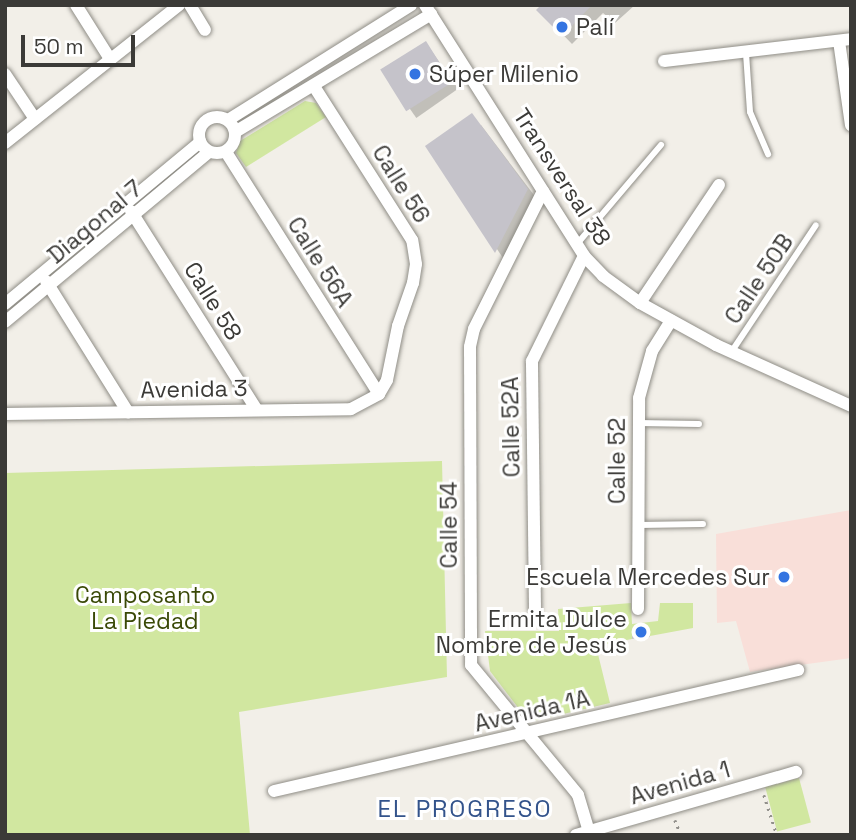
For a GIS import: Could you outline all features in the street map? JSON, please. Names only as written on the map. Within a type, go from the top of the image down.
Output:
[{"type":"street","points":[[76,5],[110,59]]},
{"type":"street","points":[[5,143],[179,5]]},
{"type":"street","points":[[190,5],[205,30]]},
{"type":"street","name":"Diagonal 7","points":[[235,132],[411,5]]},
{"type":"street","name":"Diagonal 7","points":[[5,322],[50,286],[205,147],[201,127],[208,120],[228,120],[310,80],[428,10]]},
{"type":"street","name":"Transversal 38","points":[[428,10],[584,256],[640,303],[671,321],[851,407]]},
{"type":"street","points":[[664,61],[845,40],[851,125]]},
{"type":"street","points":[[5,74],[35,119]]},
{"type":"street","name":"Calle 56","points":[[310,80],[412,240],[416,264],[413,283],[398,326],[387,380],[379,394]]},
{"type":"street","points":[[205,147],[226,152],[233,145],[235,132],[228,120]]},
{"type":"street","name":"Calle 56A","points":[[226,152],[379,394]]},
{"type":"street","points":[[640,303],[719,185]]},
{"type":"street","name":"Calle 54","points":[[543,191],[474,329],[470,347],[471,666],[578,795],[585,834]]},
{"type":"street","name":"Diagonal 7","points":[[5,304],[41,274],[131,211]]},
{"type":"street","name":"Calle 58","points":[[131,211],[256,409]]},
{"type":"street","name":"Calle 52A","points":[[535,610],[531,361],[584,256]]},
{"type":"street","points":[[41,274],[128,412]]},
{"type":"street","name":"Calle 52","points":[[638,609],[637,423],[643,373],[671,321]]},
{"type":"street","name":"Avenida 3","points":[[5,414],[351,409],[379,394]]},
{"type":"street","name":"Avenida 1A","points":[[274,791],[526,735],[798,670]]},
{"type":"street","name":"Avenida 1","points":[[585,834],[796,772]]},
{"type":"lane","points":[[746,52],[750,112],[768,154]]},
{"type":"lane","points":[[577,244],[661,145]]},
{"type":"lane","name":"Calle 50B","points":[[732,352],[816,225]]},
{"type":"lane","points":[[637,423],[699,424]]},
{"type":"lane","points":[[638,525],[703,524]]},
{"type":"path","points":[[760,782],[776,832]]},
{"type":"shaded area","name":"Escuela Mercedes Sur","points":[[851,510],[851,658],[750,672],[736,621],[717,623],[716,534]]},
{"type":"green space","points":[[305,101],[316,103],[326,117],[246,167],[236,153],[240,141]]},
{"type":"green space","name":"Camposanto La Piedad","points":[[442,461],[447,677],[239,712],[250,835],[5,835],[5,473]]},
{"type":"green space","points":[[631,603],[632,624],[658,621],[660,603],[693,603],[693,628],[650,636],[649,627],[632,629],[632,639],[596,646],[610,703],[529,722],[490,671],[485,631],[559,631],[558,609]]},
{"type":"green space","points":[[799,778],[811,822],[777,831],[765,787]]},
{"type":"building","name":"Palí","points":[[541,5],[592,5],[562,36],[536,10]]},
{"type":"building","name":"Súper Milenio","points":[[426,41],[452,83],[406,111],[380,70]]},
{"type":"building","points":[[472,113],[528,189],[495,253],[425,146]]},
{"type":"building","name":"Ermita Dulce Nombre de Jesús","points":[[649,627],[650,636],[632,639],[632,629]]},
{"type":"place","name":"Palí","points":[[562,27]]},
{"type":"place","name":"Súper Milenio","points":[[415,74]]},
{"type":"place","name":"Escuela Mercedes Sur","points":[[784,577]]},
{"type":"place","name":"Ermita Dulce Nombre de Jesús","points":[[641,632]]},
{"type":"district","name":"EL PROGRESO","points":[[465,809]]}]
